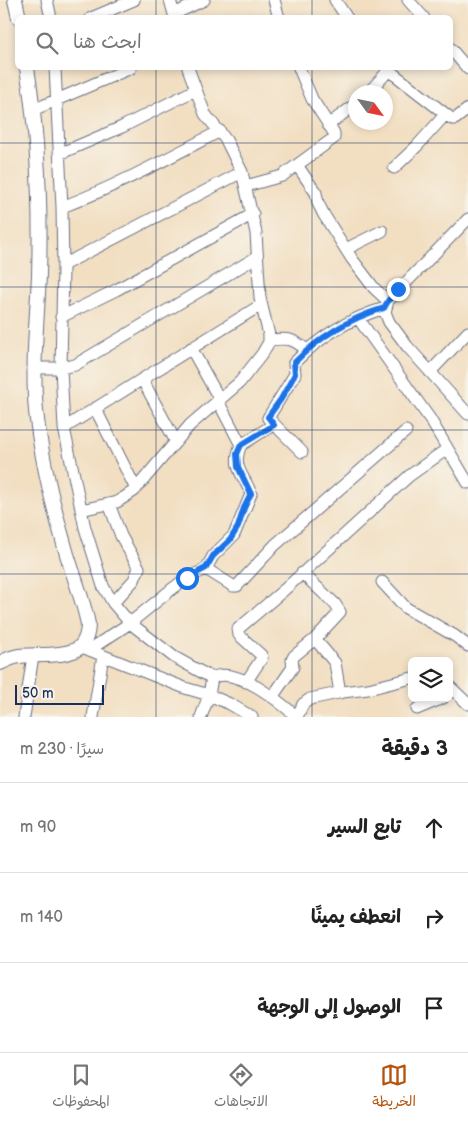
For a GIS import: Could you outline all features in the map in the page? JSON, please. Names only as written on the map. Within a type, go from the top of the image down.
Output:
[{"type":"street","points":[[15,0],[18,15]]},
{"type":"street","points":[[47,0],[50,15]]},
{"type":"street","points":[[97,15],[134,0]]},
{"type":"street","points":[[170,0],[175,15]]},
{"type":"street","points":[[177,15],[204,0]]},
{"type":"street","points":[[274,0],[279,15]]},
{"type":"street","points":[[335,0],[345,15]]},
{"type":"street","points":[[408,0],[421,15]]},
{"type":"street","points":[[453,52],[468,69]]},
{"type":"street","points":[[27,70],[33,110],[39,186],[35,368],[36,411],[59,528],[88,624],[85,648]]},
{"type":"street","points":[[55,70],[62,207],[61,368],[64,428],[82,510],[101,578],[113,603],[130,623],[174,657],[212,678],[229,676],[246,682],[273,696],[297,717],[303,704],[310,699],[368,689],[408,679]]},
{"type":"street","points":[[33,110],[126,70]]},
{"type":"street","points":[[82,510],[125,498],[136,489],[190,425],[240,382],[267,348],[269,340],[261,305],[253,214],[242,172],[236,157],[220,132],[205,114],[189,70]]},
{"type":"street","points":[[246,186],[282,176],[334,138],[334,133],[312,99],[300,70]]},
{"type":"street","points":[[375,85],[387,70]]},
{"type":"street","points":[[389,70],[452,119],[455,119],[468,109]]},
{"type":"street","points":[[59,154],[122,127],[195,90]]},
{"type":"street","points":[[328,125],[348,110]]},
{"type":"street","points":[[394,168],[445,115]]},
{"type":"street","points":[[62,207],[158,164],[220,132]]},
{"type":"street","points":[[297,165],[316,194],[324,215],[366,279],[386,304]]},
{"type":"street","points":[[63,265],[242,172]]},
{"type":"street","points":[[61,317],[116,290],[253,214]]},
{"type":"street","points":[[302,452],[268,417],[295,374],[294,363],[307,350],[331,332],[386,304],[468,219]]},
{"type":"street","points":[[346,249],[382,230]]},
{"type":"street","points":[[35,368],[61,368],[75,365],[257,257]]},
{"type":"street","points":[[386,304],[384,312],[389,322],[468,414]]},
{"type":"street","points":[[64,428],[261,305]]},
{"type":"street","points":[[358,318],[430,419],[468,483]]},
{"type":"street","points":[[430,372],[468,332]]},
{"type":"street","points":[[269,340],[288,338],[307,350]]},
{"type":"street","points":[[191,348],[241,445]]},
{"type":"street","points":[[142,380],[176,442]]},
{"type":"street","points":[[95,408],[136,489]]},
{"type":"street","points":[[0,662],[16,656],[64,653],[85,648],[130,623],[172,589],[206,568],[213,556],[234,535],[250,496],[250,492],[236,462],[241,445],[274,425]]},
{"type":"street","points":[[206,568],[236,587],[275,545],[406,430]]},
{"type":"street","points":[[246,682],[262,658],[239,635],[238,629],[409,476],[447,449]]},
{"type":"street","points":[[109,504],[138,568],[134,580],[113,603]]},
{"type":"street","points":[[273,696],[293,667],[293,658],[315,639],[340,611],[302,573]]},
{"type":"street","points":[[382,582],[406,608],[455,636],[468,646]]},
{"type":"street","points":[[315,639],[335,663],[340,693]]},
{"type":"street","points":[[85,648],[185,688],[209,695],[230,704],[252,717]]},
{"type":"street","points":[[24,717],[33,654]]},
{"type":"street","points":[[92,717],[103,656]]},
{"type":"street","points":[[201,717],[209,695],[212,678]]},
{"type":"street","points":[[453,692],[468,704]]},
{"type":"street","points":[[417,709],[434,702]]},
{"type":"route","points":[[187,578],[206,568],[213,556],[230,540],[238,527],[251,494],[236,462],[237,454],[241,445],[274,425],[268,417],[295,374],[294,363],[307,350],[331,332],[371,312],[384,308],[398,289]]}]
